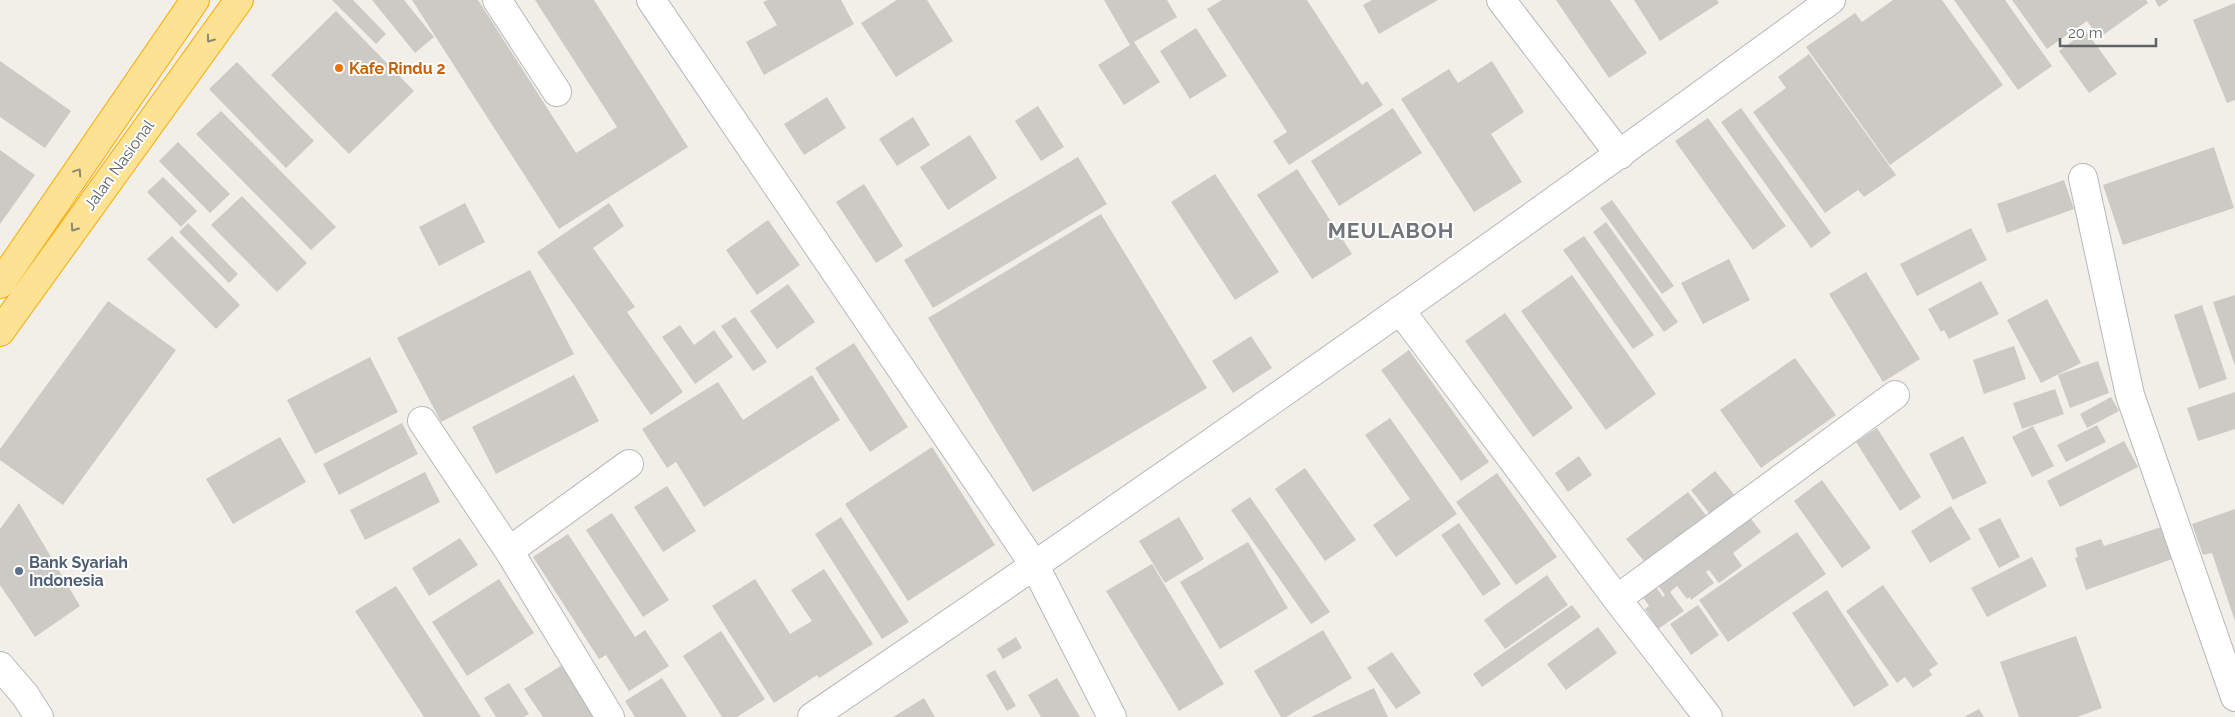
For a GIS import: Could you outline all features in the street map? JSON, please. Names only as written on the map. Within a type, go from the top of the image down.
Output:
[{"type":"highway","name":"Jalan Nasional","points":[[0,284],[195,0]]},
{"type":"highway","name":"Jalan Nasional","points":[[0,332],[239,0]]},
{"type":"street","points":[[497,0],[558,92]]},
{"type":"street","points":[[651,0],[1034,566],[1112,717]]},
{"type":"street","points":[[1501,0],[1620,155]]},
{"type":"street","points":[[812,717],[1034,566],[1400,310],[1620,155],[1831,0]]},
{"type":"street","points":[[2083,178],[2130,395],[2235,697]]},
{"type":"street","points":[[1400,310],[1708,717]]},
{"type":"street","points":[[1617,599],[1895,395]]},
{"type":"street","points":[[422,421],[509,551],[610,717]]},
{"type":"street","points":[[509,551],[629,464]]},
{"type":"street","points":[[0,666],[39,717]]},
{"type":"building","points":[[332,0],[353,0],[386,34],[376,44]]},
{"type":"building","points":[[372,0],[404,0],[434,37],[415,53]]},
{"type":"building","points":[[412,0],[478,0],[576,153],[617,127],[535,0],[594,0],[688,147],[559,229]]},
{"type":"building","points":[[768,0],[841,0],[854,24],[764,75],[746,42],[777,25],[763,2]]},
{"type":"building","points":[[897,0],[927,0],[953,41],[896,77],[861,23]]},
{"type":"building","points":[[1104,0],[1167,0],[1177,17],[1134,42],[1160,82],[1124,105],[1098,65],[1130,45]]},
{"type":"building","points":[[1222,0],[1307,0],[1362,85],[1367,81],[1383,105],[1289,165],[1273,141],[1287,132],[1207,9]]},
{"type":"building","points":[[1372,0],[1438,0],[1379,34],[1363,5]]},
{"type":"building","points":[[1556,0],[1610,0],[1647,53],[1609,78]]},
{"type":"building","points":[[1634,0],[1717,0],[1719,3],[1660,41]]},
{"type":"building","points":[[1893,0],[1942,0],[2003,85],[1890,165],[1806,47],[1855,13],[1862,22]]},
{"type":"building","points":[[1954,0],[2005,0],[2052,66],[2018,90]]},
{"type":"building","points":[[2012,0],[2146,0],[2148,3],[2099,38],[2087,21],[2047,49]]},
{"type":"building","points":[[2155,0],[2169,0],[2159,7]]},
{"type":"building","points":[[2235,3],[2235,100],[2227,103],[2193,20]]},
{"type":"building","points":[[336,11],[414,91],[349,154],[271,75]]},
{"type":"building","points":[[1196,28],[1227,76],[1190,99],[1160,51]]},
{"type":"building","points":[[2086,31],[2117,74],[2089,93],[2059,51]]},
{"type":"building","points":[[1809,54],[1896,175],[1864,197],[1858,190],[1825,213],[1753,112],[1786,88],[1778,77]]},
{"type":"building","points":[[0,61],[71,111],[45,148],[0,117]]},
{"type":"building","points":[[1492,61],[1524,112],[1491,134],[1522,182],[1474,212],[1401,99],[1449,69],[1458,83]]},
{"type":"building","points":[[237,62],[314,141],[286,168],[209,89]]},
{"type":"building","points":[[827,97],[846,128],[804,155],[784,124]]},
{"type":"building","points":[[1038,106],[1064,147],[1041,161],[1015,121]]},
{"type":"building","points":[[1393,108],[1422,153],[1339,206],[1311,161]]},
{"type":"building","points":[[1741,108],[1831,233],[1811,248],[1721,122]]},
{"type":"building","points":[[221,111],[336,227],[311,250],[196,134]]},
{"type":"building","points":[[913,117],[930,145],[897,166],[879,139]]},
{"type":"building","points":[[1708,118],[1786,226],[1753,250],[1675,141]]},
{"type":"building","points":[[970,135],[997,178],[948,210],[920,167]]},
{"type":"building","points":[[178,142],[230,194],[210,213],[159,161]]},
{"type":"building","points":[[2214,147],[2234,208],[2123,245],[2103,185]]},
{"type":"building","points":[[0,150],[35,175],[0,224]]},
{"type":"building","points":[[1078,157],[1107,204],[933,308],[904,260]]},
{"type":"building","points":[[1297,169],[1352,254],[1312,279],[1257,195]]},
{"type":"building","points":[[1215,174],[1279,272],[1235,300],[1171,202]]},
{"type":"building","points":[[163,177],[197,211],[181,227],[147,192]]},
{"type":"building","points":[[2064,180],[2074,209],[2007,233],[1997,204]]},
{"type":"building","points":[[864,184],[903,246],[876,263],[836,202]]},
{"type":"building","points":[[242,196],[307,263],[277,292],[211,225]]},
{"type":"building","points":[[1612,200],[1674,286],[1662,294],[1600,208]]},
{"type":"building","points":[[465,203],[485,242],[439,266],[419,227]]},
{"type":"building","points":[[609,203],[624,226],[593,248],[635,307],[627,312],[683,392],[651,415],[537,252]]},
{"type":"building","points":[[1101,214],[1207,388],[1033,492],[928,318]]},
{"type":"building","points":[[768,220],[800,265],[757,295],[726,250]]},
{"type":"building","points":[[1606,222],[1678,322],[1664,332],[1593,232]]},
{"type":"building","points":[[188,223],[238,274],[229,283],[179,232]]},
{"type":"building","points":[[1971,228],[1987,260],[1917,296],[1900,264]]},
{"type":"building","points":[[172,236],[240,305],[216,329],[147,259]]},
{"type":"building","points":[[1584,236],[1654,335],[1633,349],[1563,250]]},
{"type":"building","points":[[1729,259],[1750,300],[1703,324],[1681,283]]},
{"type":"building","points":[[530,270],[574,354],[441,422],[397,338]]},
{"type":"building","points":[[1866,272],[1920,359],[1883,382],[1829,294]]},
{"type":"building","points":[[1572,275],[1656,394],[1606,430],[1521,311]]},
{"type":"building","points":[[1981,281],[1999,314],[1949,339],[1944,330],[1941,332],[1928,309]]},
{"type":"building","points":[[788,284],[815,322],[777,349],[750,311]]},
{"type":"building","points":[[2235,295],[2235,366],[2213,302]]},
{"type":"building","points":[[2047,299],[2081,363],[2041,383],[2007,320]]},
{"type":"building","points":[[108,301],[176,350],[63,505],[0,460],[0,449]]},
{"type":"building","points":[[2202,305],[2227,379],[2199,389],[2174,315]]},
{"type":"building","points":[[1505,313],[1573,408],[1533,437],[1465,341]]},
{"type":"building","points":[[735,317],[767,362],[753,371],[721,326]]},
{"type":"building","points":[[680,325],[694,345],[714,330],[733,357],[695,384],[662,337]]},
{"type":"building","points":[[1251,336],[1272,368],[1233,393],[1212,361]]},
{"type":"building","points":[[854,343],[908,427],[870,452],[815,368]]},
{"type":"building","points":[[2014,346],[2026,379],[1984,394],[1973,360]]},
{"type":"building","points":[[1409,350],[1489,462],[1461,481],[1381,370]]},
{"type":"building","points":[[370,357],[398,412],[315,454],[287,400]]},
{"type":"building","points":[[1795,358],[1836,415],[1761,468],[1720,410]]},
{"type":"building","points":[[2098,361],[2109,393],[2070,408],[2058,375]]},
{"type":"building","points":[[574,375],[599,421],[496,474],[472,427]]},
{"type":"building","points":[[812,375],[840,420],[704,507],[676,462],[667,468],[642,429],[718,382],[743,420]]},
{"type":"building","points":[[2055,389],[2064,414],[2022,429],[2013,403]]},
{"type":"building","points":[[2235,392],[2235,429],[2198,441],[2187,408]]},
{"type":"building","points":[[2111,397],[2119,411],[2087,428],[2080,414]]},
{"type":"building","points":[[1390,418],[1457,514],[1396,557],[1373,525],[1410,499],[1365,435]]},
{"type":"building","points":[[402,423],[418,454],[339,495],[323,464]]},
{"type":"building","points":[[2097,425],[2106,442],[2066,462],[2057,445]]},
{"type":"building","points":[[2033,426],[2054,466],[2032,477],[2012,437]]},
{"type":"building","points":[[1877,428],[1921,497],[1900,511],[1856,442]]},
{"type":"building","points":[[1963,436],[1987,483],[1953,500],[1929,454]]},
{"type":"building","points":[[280,437],[306,482],[233,524],[206,479]]},
{"type":"building","points":[[2124,441],[2138,467],[2060,507],[2047,481]]},
{"type":"building","points":[[932,447],[995,545],[908,601],[845,504]]},
{"type":"building","points":[[1579,456],[1592,475],[1568,492],[1555,473]]},
{"type":"building","points":[[1305,468],[1356,540],[1325,561],[1275,489]]},
{"type":"building","points":[[1715,471],[1737,498],[1712,517],[1691,490]]},
{"type":"building","points":[[425,472],[440,502],[365,540],[350,510]]},
{"type":"building","points":[[1497,473],[1557,557],[1516,585],[1456,502]]},
{"type":"building","points":[[1822,480],[1871,548],[1842,568],[1794,501]]},
{"type":"building","points":[[667,486],[696,531],[663,552],[634,507]]},
{"type":"building","points":[[1688,492],[1708,518],[1647,565],[1626,539]]},
{"type":"building","points":[[1250,497],[1330,612],[1311,624],[1231,510]]},
{"type":"building","points":[[19,503],[80,606],[35,637],[0,585],[0,529]]},
{"type":"building","points":[[1951,506],[1971,539],[1930,563],[1911,531]]},
{"type":"building","points":[[2235,509],[2235,621],[2212,553],[2203,555],[2192,524]]},
{"type":"building","points":[[1746,512],[1761,532],[1733,553],[1742,566],[1719,583],[1709,570],[1706,572],[1714,583],[1691,600],[1690,597],[1687,599],[1677,586],[1670,592],[1684,611],[1658,629],[1645,609],[1649,606],[1640,593],[1654,584],[1663,597],[1665,595],[1654,580]]},
{"type":"building","points":[[612,513],[669,600],[643,617],[586,530]]},
{"type":"building","points":[[841,517],[909,622],[882,639],[815,534]]},
{"type":"building","points":[[1179,517],[1204,559],[1165,583],[1139,541]]},
{"type":"building","points":[[2000,518],[2020,557],[1999,568],[1978,529]]},
{"type":"building","points":[[1459,523],[1501,584],[1483,596],[1441,535]]},
{"type":"building","points":[[2164,526],[2175,558],[2086,590],[2075,558],[2078,557],[2075,548],[2101,539],[2104,546]]},
{"type":"building","points":[[1797,532],[1826,574],[1728,642],[1699,600]]},
{"type":"building","points":[[568,534],[635,637],[645,630],[669,666],[629,691],[606,655],[599,659],[533,557]]},
{"type":"building","points":[[460,538],[478,565],[429,596],[412,568]]},
{"type":"building","points":[[1248,542],[1288,608],[1220,649],[1180,582]]},
{"type":"building","points":[[2032,557],[2047,586],[1987,617],[1971,588]]},
{"type":"building","points":[[1152,564],[1224,684],[1179,711],[1106,591]]},
{"type":"building","points":[[824,569],[873,644],[819,678],[817,675],[774,703],[712,606],[755,579],[790,634],[812,621],[791,590]]},
{"type":"building","points":[[1547,575],[1568,605],[1505,649],[1484,620]]},
{"type":"building","points":[[499,579],[534,633],[467,676],[432,622]]},
{"type":"building","points":[[1883,585],[1938,664],[1929,670],[1932,675],[1913,688],[1905,677],[1897,683],[1846,611]]},
{"type":"building","points":[[396,586],[481,717],[424,717],[355,611]]},
{"type":"building","points":[[1827,590],[1889,685],[1854,707],[1792,613]]},
{"type":"building","points":[[1572,605],[1581,617],[1482,687],[1473,674]]},
{"type":"building","points":[[1698,605],[1719,635],[1691,655],[1670,624]]},
{"type":"building","points":[[1598,627],[1617,653],[1566,690],[1547,664]]},
{"type":"building","points":[[1323,630],[1352,678],[1286,717],[1281,717],[1254,671]]},
{"type":"building","points":[[721,631],[765,699],[737,717],[722,717],[683,656]]},
{"type":"building","points":[[2076,636],[2102,708],[2077,717],[2019,717],[2000,662]]},
{"type":"building","points":[[1016,637],[1022,648],[1003,659],[997,649]]},
{"type":"building","points":[[1392,652],[1421,693],[1396,709],[1367,668]]},
{"type":"building","points":[[562,665],[596,717],[543,717],[524,689]]},
{"type":"building","points":[[995,670],[1016,706],[1007,711],[986,675]]},
{"type":"building","points":[[662,678],[687,717],[635,717],[625,701]]},
{"type":"building","points":[[1057,678],[1080,717],[1041,717],[1028,695]]},
{"type":"building","points":[[509,683],[529,714],[524,717],[496,717],[484,698]]},
{"type":"building","points":[[1374,688],[1388,717],[1311,717]]},
{"type":"building","points":[[924,698],[935,717],[893,717]]},
{"type":"building","points":[[1979,709],[1984,717],[1964,717]]},
{"type":"place","name":"Kafe Rindu 2","points":[[339,68]]},
{"type":"place","name":"Bank Syariah Indonesia","points":[[19,571]]},
{"type":"district","name":"MEULABOH","points":[[1391,230]]}]
